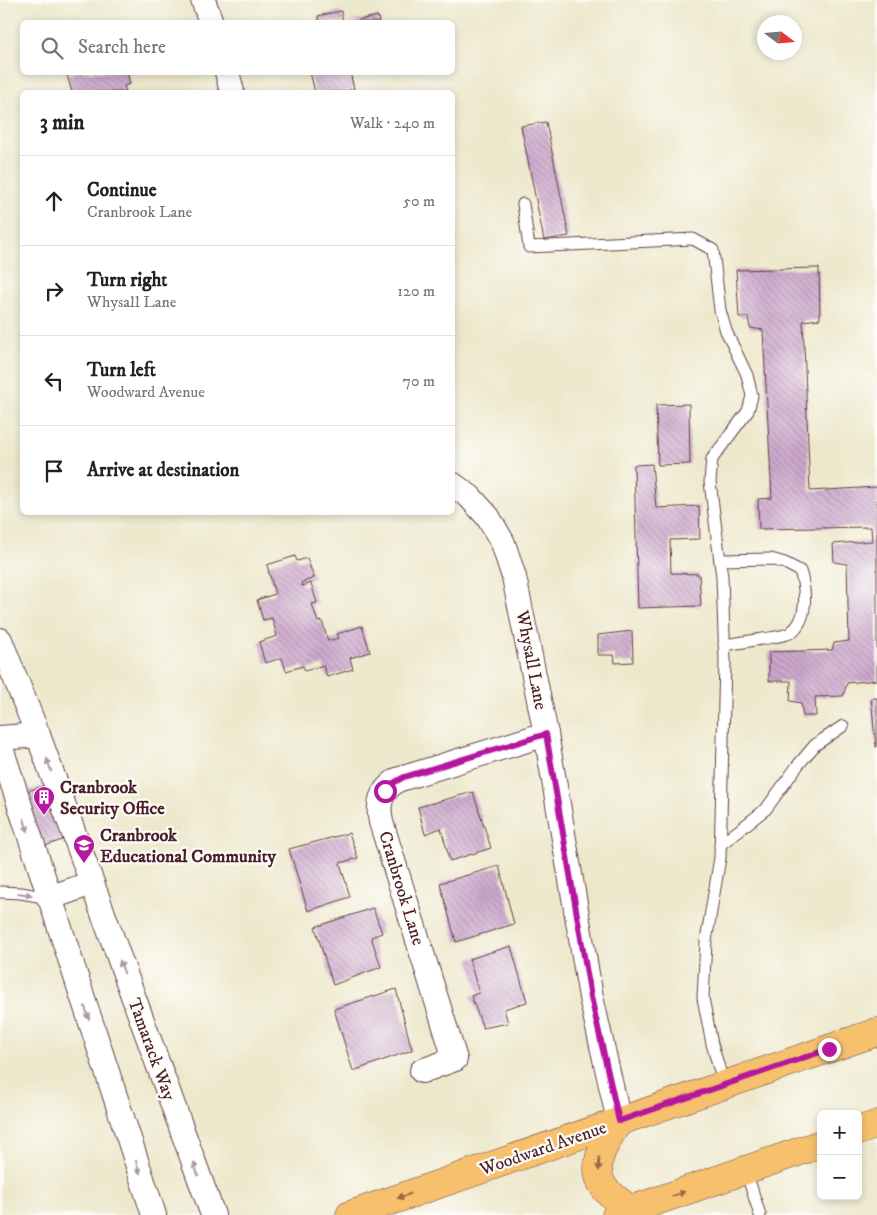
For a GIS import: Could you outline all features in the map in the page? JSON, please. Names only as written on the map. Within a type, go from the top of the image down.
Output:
[{"type":"main road","name":"Woodward Avenue","points":[[350,1215],[877,1032]]},
{"type":"main road","points":[[619,1121],[604,1143],[598,1159],[599,1176],[623,1212],[817,1145]]},
{"type":"main road","points":[[862,1130],[877,1124]]},
{"type":"street","points":[[203,0],[210,20]]},
{"type":"street","points":[[228,75],[232,90]]},
{"type":"street","name":"Whysall Lane","points":[[455,486],[470,497],[488,517],[508,556],[520,598],[546,734],[591,997],[619,1121]]},
{"type":"street","name":"Tamarack Way","points":[[0,640],[38,735],[213,1215]]},
{"type":"street","name":"Cranbrook Lane","points":[[422,1071],[455,1059],[381,822],[380,797],[390,785],[404,777],[546,734]]},
{"type":"street","points":[[0,738],[38,735]]},
{"type":"street","points":[[0,745],[154,1215]]},
{"type":"street","points":[[49,898],[92,883]]},
{"type":"lane","points":[[523,204],[529,247],[693,239],[713,250],[720,310],[726,331],[748,375],[752,396],[748,411],[712,458],[710,482],[720,560],[724,645],[724,742],[720,858],[706,941],[703,998],[712,1044],[724,1085]]},
{"type":"lane","points":[[720,560],[770,559],[785,563],[800,571],[804,584],[804,603],[800,622],[789,634],[724,645]]},
{"type":"lane","points":[[720,845],[766,810],[798,765],[815,745],[843,726]]},
{"type":"lane","points":[[0,892],[21,893],[49,898]]},
{"type":"lane","points":[[746,1171],[760,1215]]},
{"type":"building","points":[[341,11],[343,20],[319,20],[318,16]]},
{"type":"building","points":[[378,16],[379,20],[359,20]]},
{"type":"building","points":[[67,75],[128,75],[130,84],[124,86],[125,90],[71,90]]},
{"type":"building","points":[[311,75],[351,75],[354,89],[349,90],[314,90]]},
{"type":"building","points":[[546,122],[569,236],[544,240],[521,126]]},
{"type":"building","points":[[819,268],[820,319],[803,321],[810,491],[877,487],[877,680],[847,683],[843,696],[815,697],[816,716],[803,716],[801,703],[790,701],[791,681],[769,681],[769,652],[832,650],[834,643],[849,641],[847,564],[834,562],[833,544],[872,541],[871,527],[759,529],[758,499],[772,498],[763,330],[750,328],[748,317],[739,317],[736,270]]},
{"type":"building","points":[[689,404],[690,464],[658,465],[656,405]]},
{"type":"building","points":[[652,464],[656,508],[699,506],[700,539],[670,540],[671,573],[699,574],[701,606],[638,608],[634,465]]},
{"type":"building","points":[[295,556],[297,561],[307,558],[314,578],[301,583],[302,586],[311,583],[317,603],[312,604],[318,622],[322,621],[328,641],[339,638],[337,634],[362,626],[370,652],[350,658],[353,669],[327,677],[323,665],[305,671],[303,666],[286,671],[282,658],[265,663],[259,642],[277,636],[272,618],[263,620],[257,600],[275,594],[267,565]]},
{"type":"building","points":[[632,631],[633,662],[615,663],[614,655],[598,655],[598,635]]},
{"type":"building","points":[[871,698],[877,698],[877,747],[876,747]]},
{"type":"building","name":"Cranbrook Security Office","points":[[46,785],[65,839],[42,847],[24,792]]},
{"type":"building","points":[[473,792],[491,848],[450,861],[441,828],[425,834],[418,807]]},
{"type":"building","points":[[349,833],[358,858],[340,863],[350,897],[308,911],[289,849]]},
{"type":"building","points":[[499,866],[514,924],[456,942],[440,883]]},
{"type":"building","points":[[373,908],[382,933],[371,937],[381,967],[333,985],[315,927]]},
{"type":"building","points":[[511,946],[527,1002],[504,1009],[508,1023],[483,1028],[471,996],[479,993],[469,959]]},
{"type":"building","points":[[396,989],[412,1050],[353,1071],[334,1009]]},
{"type":"place","name":"Cranbrook Security Office","points":[[44,816]]},
{"type":"place","name":"Cranbrook Educational Community","points":[[84,864]]},
{"type":"route","points":[[385,791],[390,785],[404,777],[546,734],[591,997],[619,1121],[829,1049]]}]
